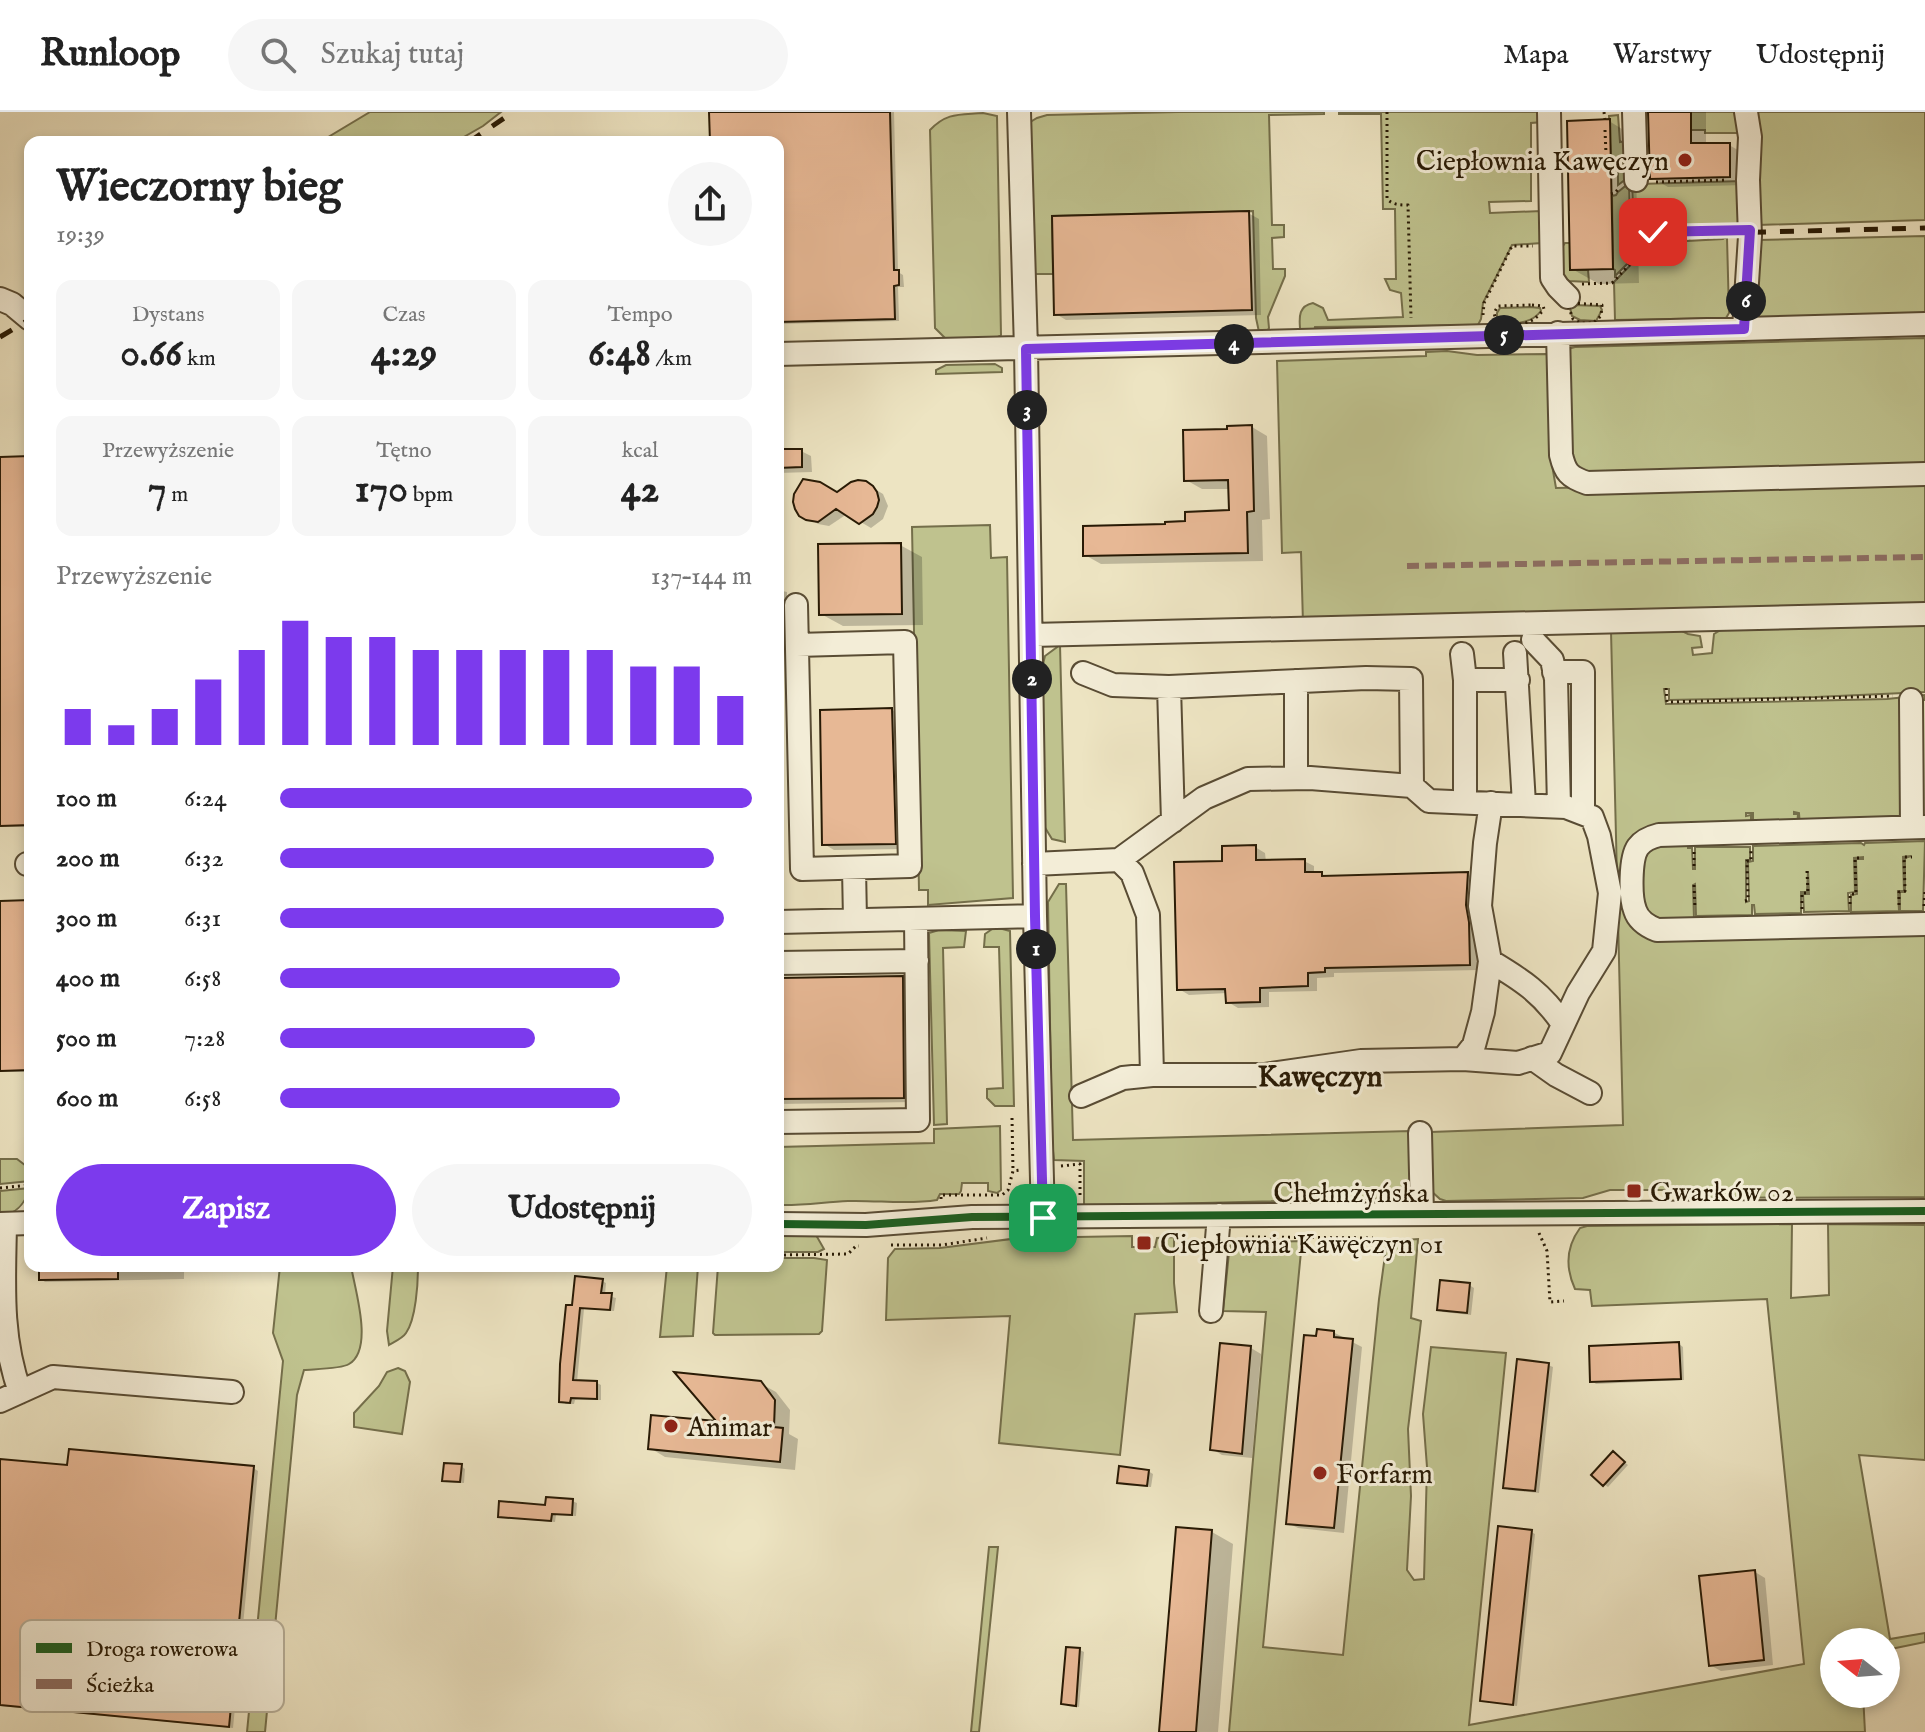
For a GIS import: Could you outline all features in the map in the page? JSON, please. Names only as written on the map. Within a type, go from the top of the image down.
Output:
[{"type":"street","points":[[1019,112],[1043,1218]]},
{"type":"street","points":[[1549,112],[1552,278],[1558,287],[1572,290]]},
{"type":"street","points":[[1634,112],[1636,178]]},
{"type":"street","points":[[1744,329],[1750,233],[1750,137],[1746,112]]},
{"type":"street","points":[[0,299],[24,314]]},
{"type":"street","points":[[784,354],[1925,324]]},
{"type":"street","points":[[1558,333],[1561,455],[1564,469],[1575,479],[1587,483],[1925,474]]},
{"type":"street","points":[[796,605],[802,869],[910,866],[905,642],[797,645]]},
{"type":"street","points":[[1031,635],[1925,614]]},
{"type":"street","points":[[1524,804],[1518,680],[1524,646],[1552,660],[1559,806]]},
{"type":"street","points":[[1462,654],[1465,680],[1465,802]]},
{"type":"street","points":[[1554,672],[1583,672],[1583,813]]},
{"type":"street","points":[[1083,673],[1113,685],[1169,687],[1366,678],[1411,679],[1412,786]]},
{"type":"street","points":[[1465,680],[1518,680]]},
{"type":"street","points":[[1296,681],[1296,778]]},
{"type":"street","points":[[1169,687],[1173,821]]},
{"type":"street","points":[[1906,698],[1918,827],[1659,835],[1639,846],[1634,856],[1633,901],[1641,920],[1657,930],[1925,924]]},
{"type":"street","points":[[1034,864],[1119,860],[1204,798],[1248,779],[1296,778],[1412,786],[1429,801],[1559,806],[1592,817],[1599,836],[1610,893],[1604,951],[1578,993],[1550,1053],[1518,1063],[1463,1059],[1361,1061],[1264,1075],[1152,1075],[1123,1078],[1081,1096]]},
{"type":"street","points":[[1463,1059],[1474,1045],[1483,1012],[1490,961],[1480,906],[1491,803]]},
{"type":"street","points":[[1119,860],[1132,873],[1148,915],[1152,1075]]},
{"type":"street","points":[[854,868],[855,920]]},
{"type":"street","points":[[784,922],[1035,916]]},
{"type":"street","points":[[784,1122],[918,1120],[916,919]]},
{"type":"street","points":[[784,963],[917,961]]},
{"type":"street","points":[[1490,961],[1525,982],[1550,1004],[1563,1024]]},
{"type":"street","points":[[1532,1058],[1590,1093]]},
{"type":"street","points":[[1420,1133],[1422,1214]]},
{"type":"street","name":"Chełmżyńska","points":[[784,1224],[866,1225],[972,1217],[1219,1226],[1422,1214],[1925,1211]]},
{"type":"street","points":[[24,1223],[2,1224],[13,1264],[1,1326],[11,1371],[10,1396],[53,1377],[232,1392]]},
{"type":"street","points":[[1211,1311],[1219,1226]]},
{"type":"path","points":[[1387,112],[1387,199],[1396,205],[1408,205],[1411,325]]},
{"type":"path","points":[[1604,112],[1605,120]]},
{"type":"path","points":[[1605,130],[1606,154]]},
{"type":"path","points":[[1633,261],[1631,178],[1640,182],[1748,180]]},
{"type":"path","points":[[1654,239],[1653,232],[1750,233]]},
{"type":"path","points":[[1572,290],[1592,283],[1612,283],[1654,239],[1750,233]]},
{"type":"path","points":[[1481,321],[1484,303],[1512,246],[1544,246]]},
{"type":"path","points":[[1666,688],[1667,702],[1906,698]]},
{"type":"path","points":[[1745,901],[1748,900],[1747,861],[1751,861],[1751,844]]},
{"type":"path","points":[[1693,846],[1694,868]]},
{"type":"path","points":[[1900,913],[1899,892],[1905,891],[1904,857],[1912,857]]},
{"type":"path","points":[[1851,926],[1850,894],[1856,894],[1855,858],[1863,858]]},
{"type":"path","points":[[1802,915],[1802,893],[1808,893],[1807,871]]},
{"type":"path","points":[[1924,912],[1925,890]]},
{"type":"path","points":[[942,1219],[941,1195],[1002,1195],[1008,1190],[1013,1171],[1012,1118]]},
{"type":"path","points":[[1013,1171],[1080,1164],[1080,1200]]},
{"type":"path","points":[[0,1188],[24,1186]]},
{"type":"path","points":[[1219,1226],[1373,1238]]},
{"type":"path","points":[[887,1245],[942,1245],[995,1237]]},
{"type":"path","points":[[784,1255],[848,1254],[856,1246],[871,1246]]},
{"type":"green space","points":[[370,112],[501,112],[466,136],[330,136]]},
{"type":"green space","points":[[1324,112],[1269,115],[1272,225],[1284,225],[1284,237],[1272,238],[1273,269],[1285,269],[1285,276],[1268,317],[1267,332],[1259,332],[1256,318],[1253,211],[1052,216],[1053,274],[1032,274],[1027,124],[1047,115]]},
{"type":"green space","points":[[1339,112],[1541,112],[1543,122],[1531,123],[1531,201],[1489,202],[1490,213],[1541,211],[1542,243],[1512,245],[1483,303],[1478,325],[1315,327],[1314,332],[1303,332],[1300,328],[1301,312],[1313,303],[1323,308],[1328,320],[1403,317],[1401,293],[1390,290],[1385,279],[1396,279],[1395,209],[1383,209],[1381,114]]},
{"type":"green space","points":[[1691,112],[1741,112],[1745,133],[1691,130]]},
{"type":"green space","points":[[1755,112],[1925,112],[1925,220],[1758,225]]},
{"type":"green space","points":[[983,113],[997,116],[1001,335],[994,339],[947,340],[935,328],[930,130],[948,117]]},
{"type":"green space","points":[[1618,115],[1620,142],[1627,141],[1630,176],[1618,185],[1618,168],[1611,168],[1609,116]]},
{"type":"green space","points":[[1742,181],[1739,228],[1649,233],[1635,230],[1635,239],[1652,239],[1635,257],[1632,182]]},
{"type":"green space","points":[[1629,183],[1631,260],[1615,276],[1612,196]]},
{"type":"green space","points":[[1925,236],[1925,314],[1764,320],[1756,317],[1752,308],[1758,240]]},
{"type":"green space","points":[[1727,238],[1729,313],[1726,318],[1615,320],[1614,282],[1652,243]]},
{"type":"green space","points":[[1565,243],[1570,243],[1571,270],[1588,270],[1589,282],[1569,281],[1563,277]]},
{"type":"green space","points":[[1573,305],[1600,306],[1602,310],[1596,321],[1580,320],[1572,316],[1570,308]]},
{"type":"green space","points":[[1500,308],[1540,308],[1541,311],[1526,321],[1508,323],[1497,318]]},
{"type":"green space","points":[[1925,338],[1925,467],[1591,476],[1570,465],[1568,349]]},
{"type":"green space","points":[[1426,352],[1477,355],[1547,354],[1551,357],[1552,465],[1556,488],[1925,480],[1925,606],[1303,623],[1301,552],[1282,553],[1277,361],[1426,356]]},
{"type":"green space","points":[[995,364],[1002,368],[1002,372],[936,374],[936,370],[946,365]]},
{"type":"green space","points":[[990,525],[991,558],[1007,557],[1013,898],[928,905],[928,890],[919,890],[912,527]]},
{"type":"green space","points":[[1925,623],[1925,692],[1669,700],[1669,689],[1664,689],[1666,704],[1887,699],[1925,695],[1925,700],[1919,700],[1901,816],[1894,821],[1800,827],[1799,813],[1794,812],[1798,814],[1797,827],[1753,828],[1753,813],[1746,813],[1746,816],[1751,815],[1751,828],[1636,844],[1637,923],[1925,927],[1925,1197],[1690,1198],[1667,1190],[1610,1190],[1583,1198],[1440,1199],[1430,1190],[1431,1132],[1623,1125],[1611,631],[1678,629],[1700,636],[1702,647],[1692,648],[1693,655],[1712,653],[1714,634],[1724,628]]},
{"type":"green space","points":[[1060,645],[1065,842],[1052,839],[1044,826],[1039,680],[1045,656]]},
{"type":"green space","points":[[1925,841],[1923,911],[1900,911],[1900,892],[1905,892],[1905,858],[1911,856],[1903,857],[1904,891],[1898,891],[1899,911],[1851,912],[1851,895],[1857,894],[1856,859],[1863,857],[1854,858],[1855,892],[1848,893],[1849,911],[1804,912],[1803,894],[1809,894],[1808,871],[1807,892],[1801,892],[1801,913],[1755,914],[1752,905],[1752,915],[1696,916],[1695,884],[1694,919],[1657,926],[1641,914],[1641,849],[1649,842],[1688,845],[1692,848],[1693,869],[1695,847],[1750,847],[1750,860],[1746,860],[1746,902],[1749,901],[1748,862],[1753,861],[1753,846]]},
{"type":"green space","points":[[1059,884],[1066,884],[1073,1140],[1410,1131],[1411,1188],[1405,1198],[1084,1206],[1084,1161],[1054,1160],[1052,1142],[1048,902]]},
{"type":"green space","points":[[995,927],[1010,931],[1014,1106],[995,1106],[987,1098],[987,1089],[1003,1088],[999,947],[984,947],[985,934]]},
{"type":"green space","points":[[939,930],[966,931],[964,947],[943,948],[947,1124],[934,1125],[929,933]]},
{"type":"green space","points":[[1000,1126],[1001,1190],[997,1193],[988,1191],[988,1183],[962,1183],[959,1194],[940,1194],[937,1200],[784,1205],[784,1147],[934,1143],[934,1129]]},
{"type":"green space","points":[[0,1159],[17,1159],[24,1164],[24,1182],[0,1184]]},
{"type":"green space","points":[[24,1189],[24,1202],[11,1213],[0,1215],[0,1191]]},
{"type":"green space","points":[[1792,1224],[1791,1298],[1829,1295],[1828,1224],[1925,1225],[1925,1460],[1859,1455],[1888,1628],[1820,1628],[1820,1708],[1864,1708],[1865,1732],[1229,1732],[1266,1312],[1223,1311],[1230,1243],[1302,1241],[1263,1647],[1343,1655],[1387,1241],[1418,1239],[1411,1318],[1421,1321],[1408,1429],[1411,1496],[1407,1570],[1414,1580],[1424,1579],[1427,1467],[1423,1414],[1431,1347],[1506,1353],[1469,1725],[1804,1664],[1767,1299],[1592,1306],[1590,1290],[1575,1289],[1568,1265],[1575,1235],[1580,1228]]},
{"type":"green space","points":[[816,1235],[824,1249],[818,1252],[784,1252],[784,1236]]},
{"type":"green space","points":[[1132,1236],[1132,1247],[1155,1247],[1157,1238],[1174,1237],[1177,1312],[1135,1314],[1120,1455],[999,1443],[1010,1316],[886,1320],[888,1258],[895,1249],[940,1248],[1019,1238]]},
{"type":"green space","points":[[784,1258],[827,1260],[822,1331],[819,1334],[713,1333],[718,1272],[784,1272]]},
{"type":"green space","points":[[279,1272],[352,1272],[361,1318],[360,1346],[356,1356],[345,1366],[304,1370],[297,1395],[276,1620],[258,1620],[283,1361],[273,1333]]},
{"type":"green space","points":[[392,1272],[418,1272],[414,1310],[406,1333],[389,1345],[387,1331]]},
{"type":"green space","points":[[666,1272],[698,1272],[693,1336],[660,1337]]},
{"type":"green space","points":[[398,1368],[405,1371],[410,1382],[402,1434],[354,1427],[354,1413],[379,1386],[387,1372]]},
{"type":"green space","points":[[989,1547],[998,1547],[979,1732],[971,1732]]},
{"type":"green space","points":[[1925,1633],[1925,1642],[1900,1647],[1900,1637]]},
{"type":"green space","points":[[249,1712],[267,1712],[265,1732],[247,1732]]},
{"type":"building","points":[[709,112],[890,112],[894,270],[899,270],[899,285],[894,286],[895,319],[784,322],[784,136],[710,136]]},
{"type":"building","name":"Ciepłownia Kawęczyn","points":[[1648,112],[1691,112],[1691,143],[1730,143],[1730,177],[1650,179]]},
{"type":"building","points":[[1610,119],[1613,269],[1570,270],[1567,121]]},
{"type":"building","points":[[1249,211],[1252,310],[1054,315],[1052,216]]},
{"type":"building","points":[[1252,425],[1254,511],[1247,512],[1248,553],[1083,556],[1083,526],[1165,524],[1185,521],[1185,512],[1229,510],[1228,480],[1184,481],[1183,430]]},
{"type":"building","points":[[784,449],[802,449],[802,467],[784,468]]},
{"type":"building","points":[[24,456],[24,825],[0,826],[0,457]]},
{"type":"building","points":[[803,479],[820,482],[837,492],[851,482],[866,481],[877,492],[877,507],[859,524],[836,509],[818,522],[806,520],[799,516],[793,502]]},
{"type":"building","points":[[901,543],[902,614],[819,615],[818,544]]},
{"type":"building","points":[[892,708],[896,844],[822,845],[820,710]]},
{"type":"building","points":[[1256,845],[1256,860],[1305,859],[1305,872],[1322,872],[1322,876],[1468,872],[1466,905],[1470,965],[1325,968],[1325,972],[1308,973],[1308,986],[1260,988],[1260,1002],[1226,1003],[1225,989],[1177,990],[1174,862],[1222,861],[1222,846]]},
{"type":"building","points":[[24,900],[24,1070],[0,1071],[0,901]]},
{"type":"building","points":[[903,976],[904,1098],[784,1099],[784,978]]},
{"type":"building","points":[[39,1272],[118,1272],[118,1279],[39,1280]]},
{"type":"building","points":[[575,1276],[603,1279],[601,1293],[612,1293],[610,1310],[580,1308],[573,1380],[597,1381],[597,1399],[571,1398],[570,1403],[559,1402],[560,1364],[566,1305],[572,1305]]},
{"type":"building","points":[[1440,1280],[1470,1283],[1467,1313],[1437,1310]]},
{"type":"building","points":[[1317,1329],[1334,1331],[1334,1337],[1353,1339],[1334,1528],[1286,1524],[1304,1335],[1316,1336]]},
{"type":"building","points":[[1679,1342],[1681,1379],[1590,1382],[1589,1346]]},
{"type":"building","points":[[1220,1343],[1251,1346],[1242,1454],[1210,1450]]},
{"type":"building","points":[[1517,1359],[1549,1363],[1535,1491],[1503,1488]]},
{"type":"building","points":[[674,1372],[761,1381],[775,1400],[774,1427],[783,1428],[780,1462],[648,1449],[651,1415],[716,1421]]},
{"type":"building","points":[[69,1449],[254,1466],[239,1620],[20,1620],[20,1707],[0,1705],[0,1459],[67,1465]]},
{"type":"building","points":[[1613,1451],[1625,1462],[1603,1486],[1591,1475]]},
{"type":"building","points":[[444,1463],[462,1464],[460,1482],[442,1481]]},
{"type":"building","points":[[1119,1466],[1149,1470],[1147,1486],[1117,1483]]},
{"type":"building","points":[[546,1497],[573,1499],[572,1515],[552,1514],[551,1521],[498,1517],[499,1501],[545,1505]]},
{"type":"building","points":[[1498,1526],[1532,1530],[1513,1705],[1480,1701]]},
{"type":"building","points":[[1176,1527],[1212,1530],[1196,1732],[1159,1732]]},
{"type":"building","points":[[1755,1570],[1764,1660],[1709,1666],[1699,1576]]},
{"type":"building","points":[[1066,1647],[1080,1648],[1076,1706],[1061,1704]]},
{"type":"building","points":[[73,1712],[230,1712],[229,1727]]},
{"type":"railway","points":[[478,136],[513,112]]},
{"type":"railway","points":[[1640,235],[1925,228]]},
{"type":"railway","points":[[0,337],[24,323]]},
{"type":"marked path","points":[[1407,566],[1925,557]]},
{"type":"cycle path","points":[[784,1224],[866,1225],[972,1217],[1925,1211]]},
{"type":"place","name":"Ciepłownia Kawęczyn","points":[[1685,160]]},
{"type":"place","name":"Gwarków 02","points":[[1634,1191]]},
{"type":"place","name":"Ciepłownia Kawęczyn 01","points":[[1144,1243]]},
{"type":"place","name":"Animar","points":[[671,1426]]},
{"type":"place","name":"Forfarm","points":[[1320,1473]]},
{"type":"district","name":"Kawęczyn","points":[[1320,1076]]},
{"type":"route","points":[[1043,1218],[1026,349],[1744,329],[1750,230],[1653,232]]}]
